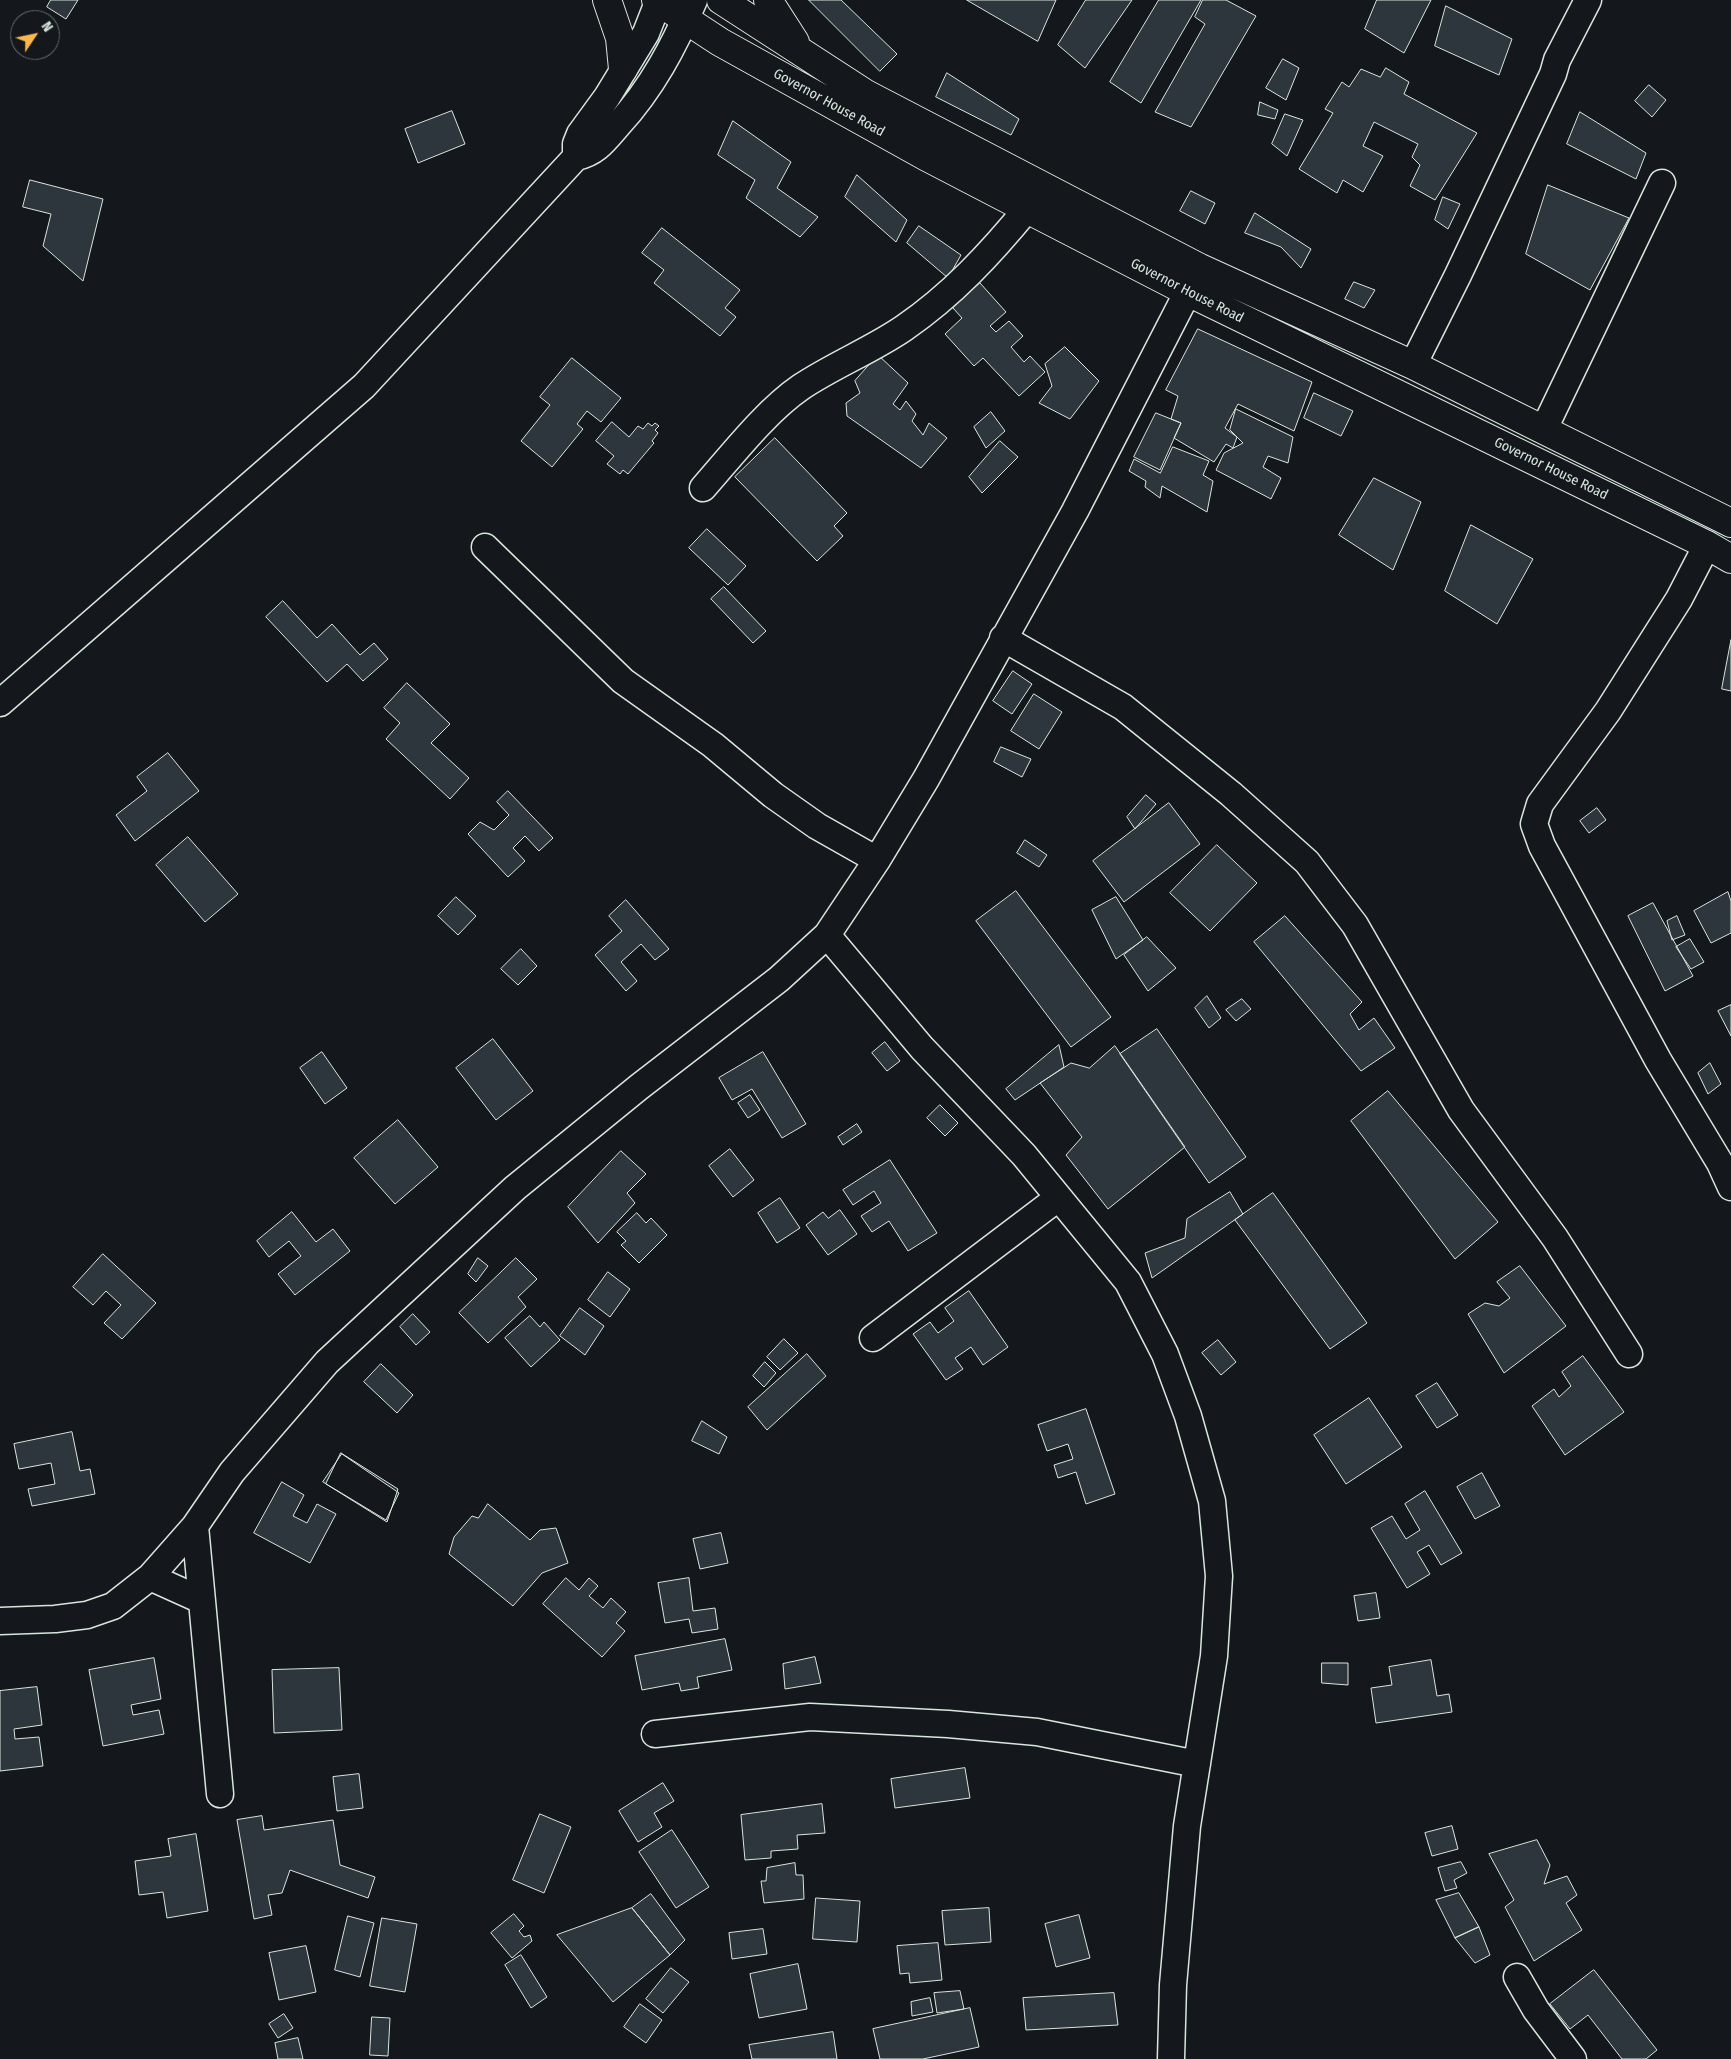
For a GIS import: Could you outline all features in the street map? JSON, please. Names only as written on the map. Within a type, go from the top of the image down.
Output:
[{"type":"main road","points":[[607,0],[620,38],[623,69]]},
{"type":"main road","name":"Governor House Road","points":[[658,0],[690,9],[720,42],[924,156],[1188,292],[1707,545],[1731,559]]},
{"type":"main road","name":"Governor House Road","points":[[721,0],[866,94],[1200,268],[1413,365],[1731,523]]},
{"type":"main road","points":[[768,0],[800,50]]},
{"type":"street","points":[[576,157],[576,144],[580,134],[646,33],[658,0]]},
{"type":"street","points":[[1413,365],[1458,275],[1553,74],[1556,60],[1588,0]]},
{"type":"street","points":[[0,703],[364,386],[576,157],[597,149],[639,102],[665,63],[690,9]]},
{"type":"street","points":[[1544,429],[1662,182]]},
{"type":"street","points":[[704,488],[757,427],[801,387],[904,328],[960,284],[995,248],[1027,209]]},
{"type":"street","points":[[0,1621],[55,1619],[87,1615],[113,1606],[150,1577],[195,1526],[232,1472],[327,1362],[515,1188],[639,1087],[779,979],[827,935],[877,860],[926,779],[1075,511],[1200,268]]},
{"type":"street","points":[[1707,545],[1679,599],[1618,695],[1540,804],[1534,824],[1542,846],[1658,1060],[1720,1163],[1731,1187]]},
{"type":"street","points":[[485,547],[623,681],[713,745],[773,795],[817,826],[877,860]]},
{"type":"street","points":[[1003,638],[1123,707],[1231,794],[1307,862],[1355,925],[1461,1110],[1555,1238],[1629,1354]]},
{"type":"street","points":[[827,935],[922,1048],[1024,1155],[1128,1282],[1165,1354],[1188,1416],[1212,1501],[1219,1576],[1214,1656],[1184,1856],[1173,1985],[1171,2059]]},
{"type":"street","points":[[873,1338],[1058,1198]]},
{"type":"street","points":[[195,1526],[220,1794]]},
{"type":"street","points":[[150,1577],[201,1600]]},
{"type":"street","points":[[655,1734],[810,1716],[948,1724],[1037,1732],[1197,1764]]},
{"type":"street","points":[[1516,1977],[1536,2010],[1573,2059]]},
{"type":"building","points":[[51,0],[78,0],[66,19],[60,15],[60,10],[52,10],[47,7]]},
{"type":"building","points":[[809,0],[841,0],[897,54],[880,71]]},
{"type":"building","points":[[967,0],[1056,0],[1038,41]]},
{"type":"building","points":[[1086,0],[1132,0],[1085,68],[1058,45]]},
{"type":"building","points":[[1159,0],[1201,0],[1141,103],[1110,82]]},
{"type":"building","points":[[1203,0],[1226,0],[1256,16],[1191,127],[1155,112],[1205,24],[1195,17]]},
{"type":"building","points":[[1377,0],[1431,0],[1404,53],[1365,29]]},
{"type":"building","points":[[1446,6],[1512,39],[1499,75],[1435,46]]},
{"type":"building","points":[[1283,59],[1299,68],[1286,100],[1266,88]]},
{"type":"building","points":[[1386,68],[1409,82],[1404,94],[1477,133],[1435,200],[1410,186],[1420,165],[1412,157],[1418,144],[1374,122],[1363,146],[1383,156],[1363,192],[1343,180],[1337,193],[1299,169],[1333,113],[1325,109],[1342,82],[1349,87],[1361,69],[1380,77]]},
{"type":"building","points":[[947,73],[1019,119],[1011,135],[936,97]]},
{"type":"building","points":[[1649,85],[1666,100],[1652,117],[1635,101]]},
{"type":"building","points":[[1260,102],[1278,110],[1275,119],[1258,115]]},
{"type":"building","points":[[452,111],[465,144],[418,163],[405,129]]},
{"type":"building","points":[[1580,112],[1646,153],[1636,179],[1567,144]]},
{"type":"building","points":[[1285,114],[1303,120],[1287,156],[1272,144]]},
{"type":"building","points":[[733,121],[791,162],[777,188],[818,217],[800,237],[746,198],[755,180],[718,155]]},
{"type":"building","points":[[857,175],[907,220],[896,242],[845,197]]},
{"type":"building","points":[[30,180],[103,199],[83,281],[43,246],[51,214],[23,207]]},
{"type":"building","points":[[1548,185],[1629,218],[1590,290],[1526,254]]},
{"type":"building","points":[[1191,191],[1215,203],[1205,224],[1180,211]]},
{"type":"building","points":[[1443,197],[1460,204],[1448,229],[1435,220]]},
{"type":"building","points":[[1255,213],[1311,249],[1301,268],[1281,247],[1245,233]]},
{"type":"building","points":[[919,226],[961,255],[948,278],[907,243]]},
{"type":"building","points":[[662,228],[740,290],[725,308],[736,317],[720,336],[654,283],[664,270],[642,253]]},
{"type":"building","points":[[1354,282],[1375,290],[1364,308],[1345,299]]},
{"type":"building","points":[[980,283],[1006,312],[990,326],[996,332],[1009,321],[1023,336],[1011,347],[1024,362],[1030,356],[1045,372],[1019,396],[983,358],[974,366],[945,334],[962,318],[953,308]]},
{"type":"building","points":[[1198,329],[1312,382],[1294,431],[1238,404],[1225,428],[1237,437],[1233,448],[1226,444],[1214,462],[1174,438],[1181,423],[1171,419],[1178,396],[1166,390]]},
{"type":"building","points":[[1065,347],[1099,381],[1070,419],[1039,403],[1052,386],[1045,364]]},
{"type":"building","points":[[878,355],[908,383],[893,404],[900,410],[906,401],[916,414],[912,421],[923,435],[929,423],[947,438],[921,468],[847,416],[846,403],[860,393],[855,381]]},
{"type":"building","points":[[572,358],[621,398],[601,422],[587,411],[577,424],[583,429],[552,467],[521,441],[550,405],[540,397]]},
{"type":"building","points":[[1314,393],[1353,411],[1341,436],[1304,418]]},
{"type":"building","points":[[1236,409],[1293,437],[1288,463],[1268,456],[1263,467],[1281,478],[1271,499],[1216,470],[1224,453],[1243,443],[1230,430]]},
{"type":"building","points":[[991,412],[1005,431],[986,448],[974,427]]},
{"type":"building","points":[[1156,413],[1181,423],[1160,470],[1134,457]]},
{"type":"building","points":[[612,422],[629,437],[638,426],[643,429],[648,423],[652,426],[655,423],[659,426],[655,430],[658,433],[652,441],[654,443],[628,474],[623,470],[620,474],[607,464],[614,456],[596,441]]},
{"type":"building","points":[[775,438],[847,513],[834,526],[843,536],[817,561],[735,477]]},
{"type":"building","points":[[1000,441],[1018,457],[982,493],[969,477]]},
{"type":"building","points":[[1173,447],[1209,461],[1203,475],[1213,481],[1207,512],[1162,486],[1160,498],[1145,487],[1146,481],[1129,471],[1134,459],[1160,473]]},
{"type":"building","points":[[1374,478],[1421,502],[1393,570],[1339,535]]},
{"type":"building","points":[[1471,525],[1533,559],[1497,624],[1445,591]]},
{"type":"building","points":[[707,529],[746,566],[728,585],[689,548]]},
{"type":"building","points":[[724,587],[766,631],[753,643],[711,599]]},
{"type":"building","points":[[283,601],[317,638],[332,624],[360,655],[374,643],[388,659],[363,681],[347,664],[327,682],[266,617]]},
{"type":"building","points":[[1731,640],[1731,691],[1722,689]]},
{"type":"building","points":[[1013,671],[1032,684],[1012,714],[993,701]]},
{"type":"building","points":[[407,683],[450,724],[431,743],[469,778],[450,799],[386,739],[400,723],[384,708]]},
{"type":"building","points":[[1034,694],[1062,712],[1039,749],[1011,731]]},
{"type":"building","points":[[1001,747],[1031,759],[1022,777],[994,762]]},
{"type":"building","points":[[168,753],[199,791],[135,841],[116,815],[147,791],[137,777]]},
{"type":"building","points":[[508,791],[553,838],[539,851],[525,836],[513,848],[525,861],[508,877],[468,834],[480,822],[494,830],[509,815],[497,802]]},
{"type":"building","points":[[1146,795],[1156,804],[1135,829],[1127,817]]},
{"type":"building","points":[[1169,803],[1200,844],[1124,902],[1093,861]]},
{"type":"building","points":[[1597,808],[1606,820],[1589,833],[1580,821]]},
{"type":"building","points":[[188,837],[238,894],[205,922],[156,865]]},
{"type":"building","points":[[1025,840],[1047,855],[1039,867],[1017,853]]},
{"type":"building","points":[[1217,845],[1257,883],[1210,931],[1170,893]]},
{"type":"building","points":[[1016,891],[1111,1017],[1071,1047],[976,921]]},
{"type":"building","points":[[1728,892],[1731,901],[1731,933],[1711,943],[1694,911]]},
{"type":"building","points":[[456,897],[476,916],[458,935],[438,916]]},
{"type":"building","points":[[1116,897],[1143,940],[1116,959],[1092,910]]},
{"type":"building","points":[[626,900],[669,949],[655,960],[641,944],[621,962],[637,981],[626,991],[595,955],[622,931],[609,916]]},
{"type":"building","points":[[1653,903],[1693,976],[1665,991],[1628,916]]},
{"type":"building","points":[[1285,916],[1362,1002],[1350,1014],[1359,1030],[1374,1018],[1395,1048],[1361,1071],[1254,942]]},
{"type":"building","points":[[1677,916],[1685,935],[1672,940],[1667,921]]},
{"type":"building","points":[[1147,937],[1176,968],[1148,991],[1124,955]]},
{"type":"building","points":[[1690,939],[1704,962],[1691,969],[1676,947]]},
{"type":"building","points":[[521,949],[537,966],[518,985],[501,969]]},
{"type":"building","points":[[1207,996],[1221,1018],[1209,1028],[1195,1008]]},
{"type":"building","points":[[1242,999],[1251,1009],[1236,1021],[1226,1010]]},
{"type":"building","points":[[1731,1005],[1731,1036],[1718,1011]]},
{"type":"building","points":[[1157,1029],[1246,1157],[1209,1183],[1120,1054]]},
{"type":"building","points":[[493,1039],[533,1091],[496,1120],[456,1068]]},
{"type":"building","points":[[885,1042],[900,1061],[887,1071],[872,1053]]},
{"type":"building","points":[[1059,1045],[1064,1067],[1015,1100],[1006,1089]]},
{"type":"building","points":[[1115,1046],[1185,1147],[1108,1209],[1066,1155],[1082,1137],[1040,1083],[1071,1063],[1089,1068]]},
{"type":"building","points":[[322,1052],[347,1088],[325,1104],[300,1068]]},
{"type":"building","points":[[763,1052],[806,1124],[782,1138],[752,1089],[732,1100],[719,1078]]},
{"type":"building","points":[[1710,1063],[1721,1084],[1708,1094],[1698,1073]]},
{"type":"building","points":[[1388,1091],[1498,1222],[1455,1259],[1351,1121]]},
{"type":"building","points":[[750,1095],[760,1110],[748,1118],[738,1103]]},
{"type":"building","points":[[940,1105],[958,1123],[945,1136],[927,1118]]},
{"type":"building","points":[[398,1120],[438,1167],[395,1204],[354,1158]]},
{"type":"building","points":[[857,1124],[862,1132],[843,1145],[838,1137]]},
{"type":"building","points":[[730,1149],[754,1180],[733,1197],[709,1166]]},
{"type":"building","points":[[621,1151],[646,1174],[627,1193],[635,1203],[598,1243],[568,1207]]},
{"type":"building","points":[[890,1160],[937,1233],[908,1251],[889,1221],[872,1232],[861,1216],[881,1203],[874,1191],[853,1205],[843,1190]]},
{"type":"building","points":[[1230,1192],[1243,1214],[1152,1278],[1145,1253],[1185,1238],[1187,1219]]},
{"type":"building","points":[[1273,1193],[1367,1323],[1330,1349],[1235,1220]]},
{"type":"building","points":[[780,1198],[800,1228],[777,1243],[758,1213]]},
{"type":"building","points":[[840,1210],[857,1234],[828,1255],[806,1225],[823,1212],[828,1218]]},
{"type":"building","points":[[292,1212],[316,1242],[333,1229],[350,1251],[295,1295],[278,1274],[301,1256],[289,1241],[269,1257],[257,1241]]},
{"type":"building","points":[[637,1213],[646,1223],[651,1218],[667,1235],[639,1263],[621,1245],[626,1241],[617,1232]]},
{"type":"building","points":[[103,1254],[156,1303],[122,1339],[104,1323],[121,1305],[106,1291],[93,1305],[73,1287]]},
{"type":"building","points":[[478,1258],[488,1266],[476,1282],[468,1274]]},
{"type":"building","points":[[516,1258],[537,1279],[518,1297],[526,1307],[488,1343],[459,1313]]},
{"type":"building","points":[[1520,1266],[1566,1326],[1504,1373],[1468,1314],[1485,1303],[1499,1306],[1510,1298],[1497,1282]]},
{"type":"building","points":[[608,1272],[630,1289],[610,1317],[588,1300]]},
{"type":"building","points":[[969,1291],[1008,1347],[983,1365],[971,1347],[955,1358],[963,1369],[946,1380],[913,1334],[930,1322],[938,1333],[954,1321],[945,1308]]},
{"type":"building","points":[[580,1308],[604,1326],[585,1355],[560,1336]]},
{"type":"building","points":[[413,1314],[430,1332],[416,1345],[400,1327]]},
{"type":"building","points":[[530,1316],[540,1327],[544,1322],[560,1340],[531,1367],[505,1338]]},
{"type":"building","points":[[784,1339],[798,1353],[780,1370],[767,1357]]},
{"type":"building","points":[[1218,1340],[1236,1362],[1221,1375],[1202,1353]]},
{"type":"building","points":[[807,1354],[826,1376],[767,1430],[748,1407]]},
{"type":"building","points":[[1583,1356],[1624,1412],[1565,1455],[1532,1406],[1554,1389],[1559,1397],[1571,1386],[1562,1372]]},
{"type":"building","points":[[765,1362],[776,1373],[764,1387],[753,1376]]},
{"type":"building","points":[[381,1364],[413,1395],[397,1413],[364,1382]]},
{"type":"building","points":[[1437,1383],[1458,1415],[1437,1428],[1416,1396]]},
{"type":"building","points":[[1369,1398],[1402,1447],[1346,1484],[1314,1435]]},
{"type":"building","points":[[1086,1409],[1115,1494],[1086,1504],[1076,1472],[1058,1478],[1054,1465],[1073,1459],[1068,1444],[1047,1451],[1038,1425]]},
{"type":"building","points":[[702,1421],[727,1437],[719,1454],[692,1441]]},
{"type":"building","points":[[72,1432],[80,1471],[90,1469],[95,1494],[32,1506],[28,1489],[55,1484],[51,1463],[19,1469],[14,1444]]},
{"type":"building","points":[[341,1453],[398,1489],[387,1522],[326,1484]]},
{"type":"building","points":[[342,1454],[399,1493],[386,1520],[323,1482]]},
{"type":"building","points":[[1482,1473],[1500,1506],[1475,1519],[1457,1487]]},
{"type":"building","points":[[282,1482],[304,1495],[293,1516],[307,1523],[317,1504],[336,1514],[310,1563],[254,1533]]},
{"type":"building","points":[[1425,1491],[1462,1553],[1441,1565],[1429,1545],[1417,1552],[1430,1574],[1407,1588],[1371,1528],[1392,1516],[1406,1539],[1420,1530],[1405,1504]]},
{"type":"building","points":[[488,1504],[530,1540],[540,1530],[556,1528],[568,1563],[542,1573],[513,1606],[449,1554],[454,1537],[472,1516],[478,1518]]},
{"type":"building","points":[[721,1533],[728,1563],[700,1569],[693,1539]]},
{"type":"building","points":[[566,1578],[579,1590],[589,1578],[598,1586],[589,1596],[603,1608],[611,1598],[626,1612],[616,1623],[625,1631],[602,1657],[543,1604]]},
{"type":"building","points":[[689,1578],[693,1611],[715,1608],[718,1629],[692,1633],[689,1619],[665,1623],[658,1583]]},
{"type":"building","points":[[1376,1593],[1380,1618],[1358,1621],[1354,1596]]},
{"type":"building","points":[[725,1639],[732,1670],[697,1677],[699,1688],[681,1691],[679,1683],[642,1690],[635,1656]]},
{"type":"building","points":[[815,1657],[821,1683],[785,1689],[783,1664]]},
{"type":"building","points":[[154,1658],[161,1699],[131,1705],[133,1715],[159,1710],[164,1734],[103,1746],[89,1670]]},
{"type":"building","points":[[1431,1660],[1437,1696],[1449,1694],[1452,1712],[1376,1723],[1371,1688],[1392,1685],[1389,1667]]},
{"type":"building","points":[[1322,1663],[1348,1663],[1348,1685],[1322,1683]]},
{"type":"building","points":[[339,1668],[342,1730],[274,1733],[272,1670]]},
{"type":"building","points":[[37,1687],[42,1725],[14,1729],[15,1739],[39,1737],[43,1766],[0,1771],[0,1691]]},
{"type":"building","points":[[965,1768],[970,1798],[895,1808],[891,1779]]},
{"type":"building","points":[[359,1774],[363,1808],[337,1811],[333,1777]]},
{"type":"building","points":[[663,1783],[674,1801],[654,1813],[662,1827],[638,1842],[619,1811]]},
{"type":"building","points":[[822,1804],[825,1833],[797,1835],[798,1849],[771,1851],[771,1858],[745,1860],[741,1815]]},
{"type":"building","points":[[540,1814],[571,1827],[544,1893],[513,1880]]},
{"type":"building","points":[[262,1816],[264,1830],[333,1820],[340,1865],[375,1877],[368,1898],[290,1870],[282,1893],[268,1895],[272,1915],[254,1919],[237,1820]]},
{"type":"building","points":[[1452,1826],[1458,1849],[1432,1856],[1425,1833]]},
{"type":"building","points":[[672,1830],[709,1887],[676,1908],[639,1852]]},
{"type":"building","points":[[196,1834],[208,1911],[167,1918],[163,1892],[139,1895],[135,1861],[171,1856],[168,1839]]},
{"type":"building","points":[[1537,1840],[1550,1865],[1544,1884],[1567,1876],[1577,1895],[1566,1903],[1582,1930],[1534,1961],[1505,1907],[1514,1900],[1489,1854]]},
{"type":"building","points":[[1461,1862],[1467,1873],[1454,1880],[1457,1888],[1445,1891],[1438,1868]]},
{"type":"building","points":[[795,1863],[796,1875],[803,1875],[804,1899],[764,1903],[761,1881],[766,1881],[767,1868]]},
{"type":"building","points":[[1459,1893],[1479,1927],[1455,1938],[1436,1900]]},
{"type":"building","points":[[651,1894],[685,1940],[670,1955],[632,1908]]},
{"type":"building","points":[[816,1898],[860,1901],[857,1942],[813,1939]]},
{"type":"building","points":[[632,1908],[670,1955],[613,2002],[557,1935]]},
{"type":"building","points":[[989,1908],[991,1942],[945,1945],[942,1911]]},
{"type":"building","points":[[514,1914],[524,1926],[519,1931],[524,1937],[530,1935],[532,1941],[512,1958],[491,1933]]},
{"type":"building","points":[[1079,1915],[1090,1958],[1056,1967],[1045,1924]]},
{"type":"building","points":[[348,1916],[374,1923],[360,1977],[335,1970]]},
{"type":"building","points":[[382,1918],[417,1924],[405,1992],[370,1986]]},
{"type":"building","points":[[1479,1927],[1490,1955],[1475,1963],[1455,1938]]},
{"type":"building","points":[[763,1929],[767,1954],[732,1959],[729,1933]]},
{"type":"building","points":[[938,1943],[942,1980],[910,1983],[909,1973],[900,1974],[897,1946]]},
{"type":"building","points":[[306,1946],[316,1992],[279,2000],[269,1953]]},
{"type":"building","points":[[521,1955],[547,1997],[531,2008],[505,1965]]},
{"type":"building","points":[[798,1964],[807,2009],[759,2018],[750,1974]]},
{"type":"building","points":[[671,1968],[689,1982],[663,2013],[646,1999]]},
{"type":"building","points":[[1594,1970],[1657,2050],[1646,2059],[1622,2059],[1588,2015],[1570,2029],[1550,2004]]},
{"type":"building","points":[[960,1991],[964,2009],[937,2013],[934,1993]]},
{"type":"building","points":[[1114,1993],[1118,2025],[1026,2030],[1023,1998]]},
{"type":"building","points":[[930,1998],[933,2012],[912,2016],[911,2002]]},
{"type":"building","points":[[640,2004],[662,2020],[646,2043],[624,2027]]},
{"type":"building","points":[[970,2008],[979,2047],[923,2059],[880,2059],[873,2029]]},
{"type":"building","points":[[284,2014],[293,2028],[278,2038],[269,2024]]},
{"type":"building","points":[[372,2017],[390,2018],[388,2056],[370,2055]]},
{"type":"building","points":[[833,2032],[837,2059],[752,2059],[749,2045]]},
{"type":"building","points":[[298,2038],[303,2059],[278,2059],[275,2043]]}]
